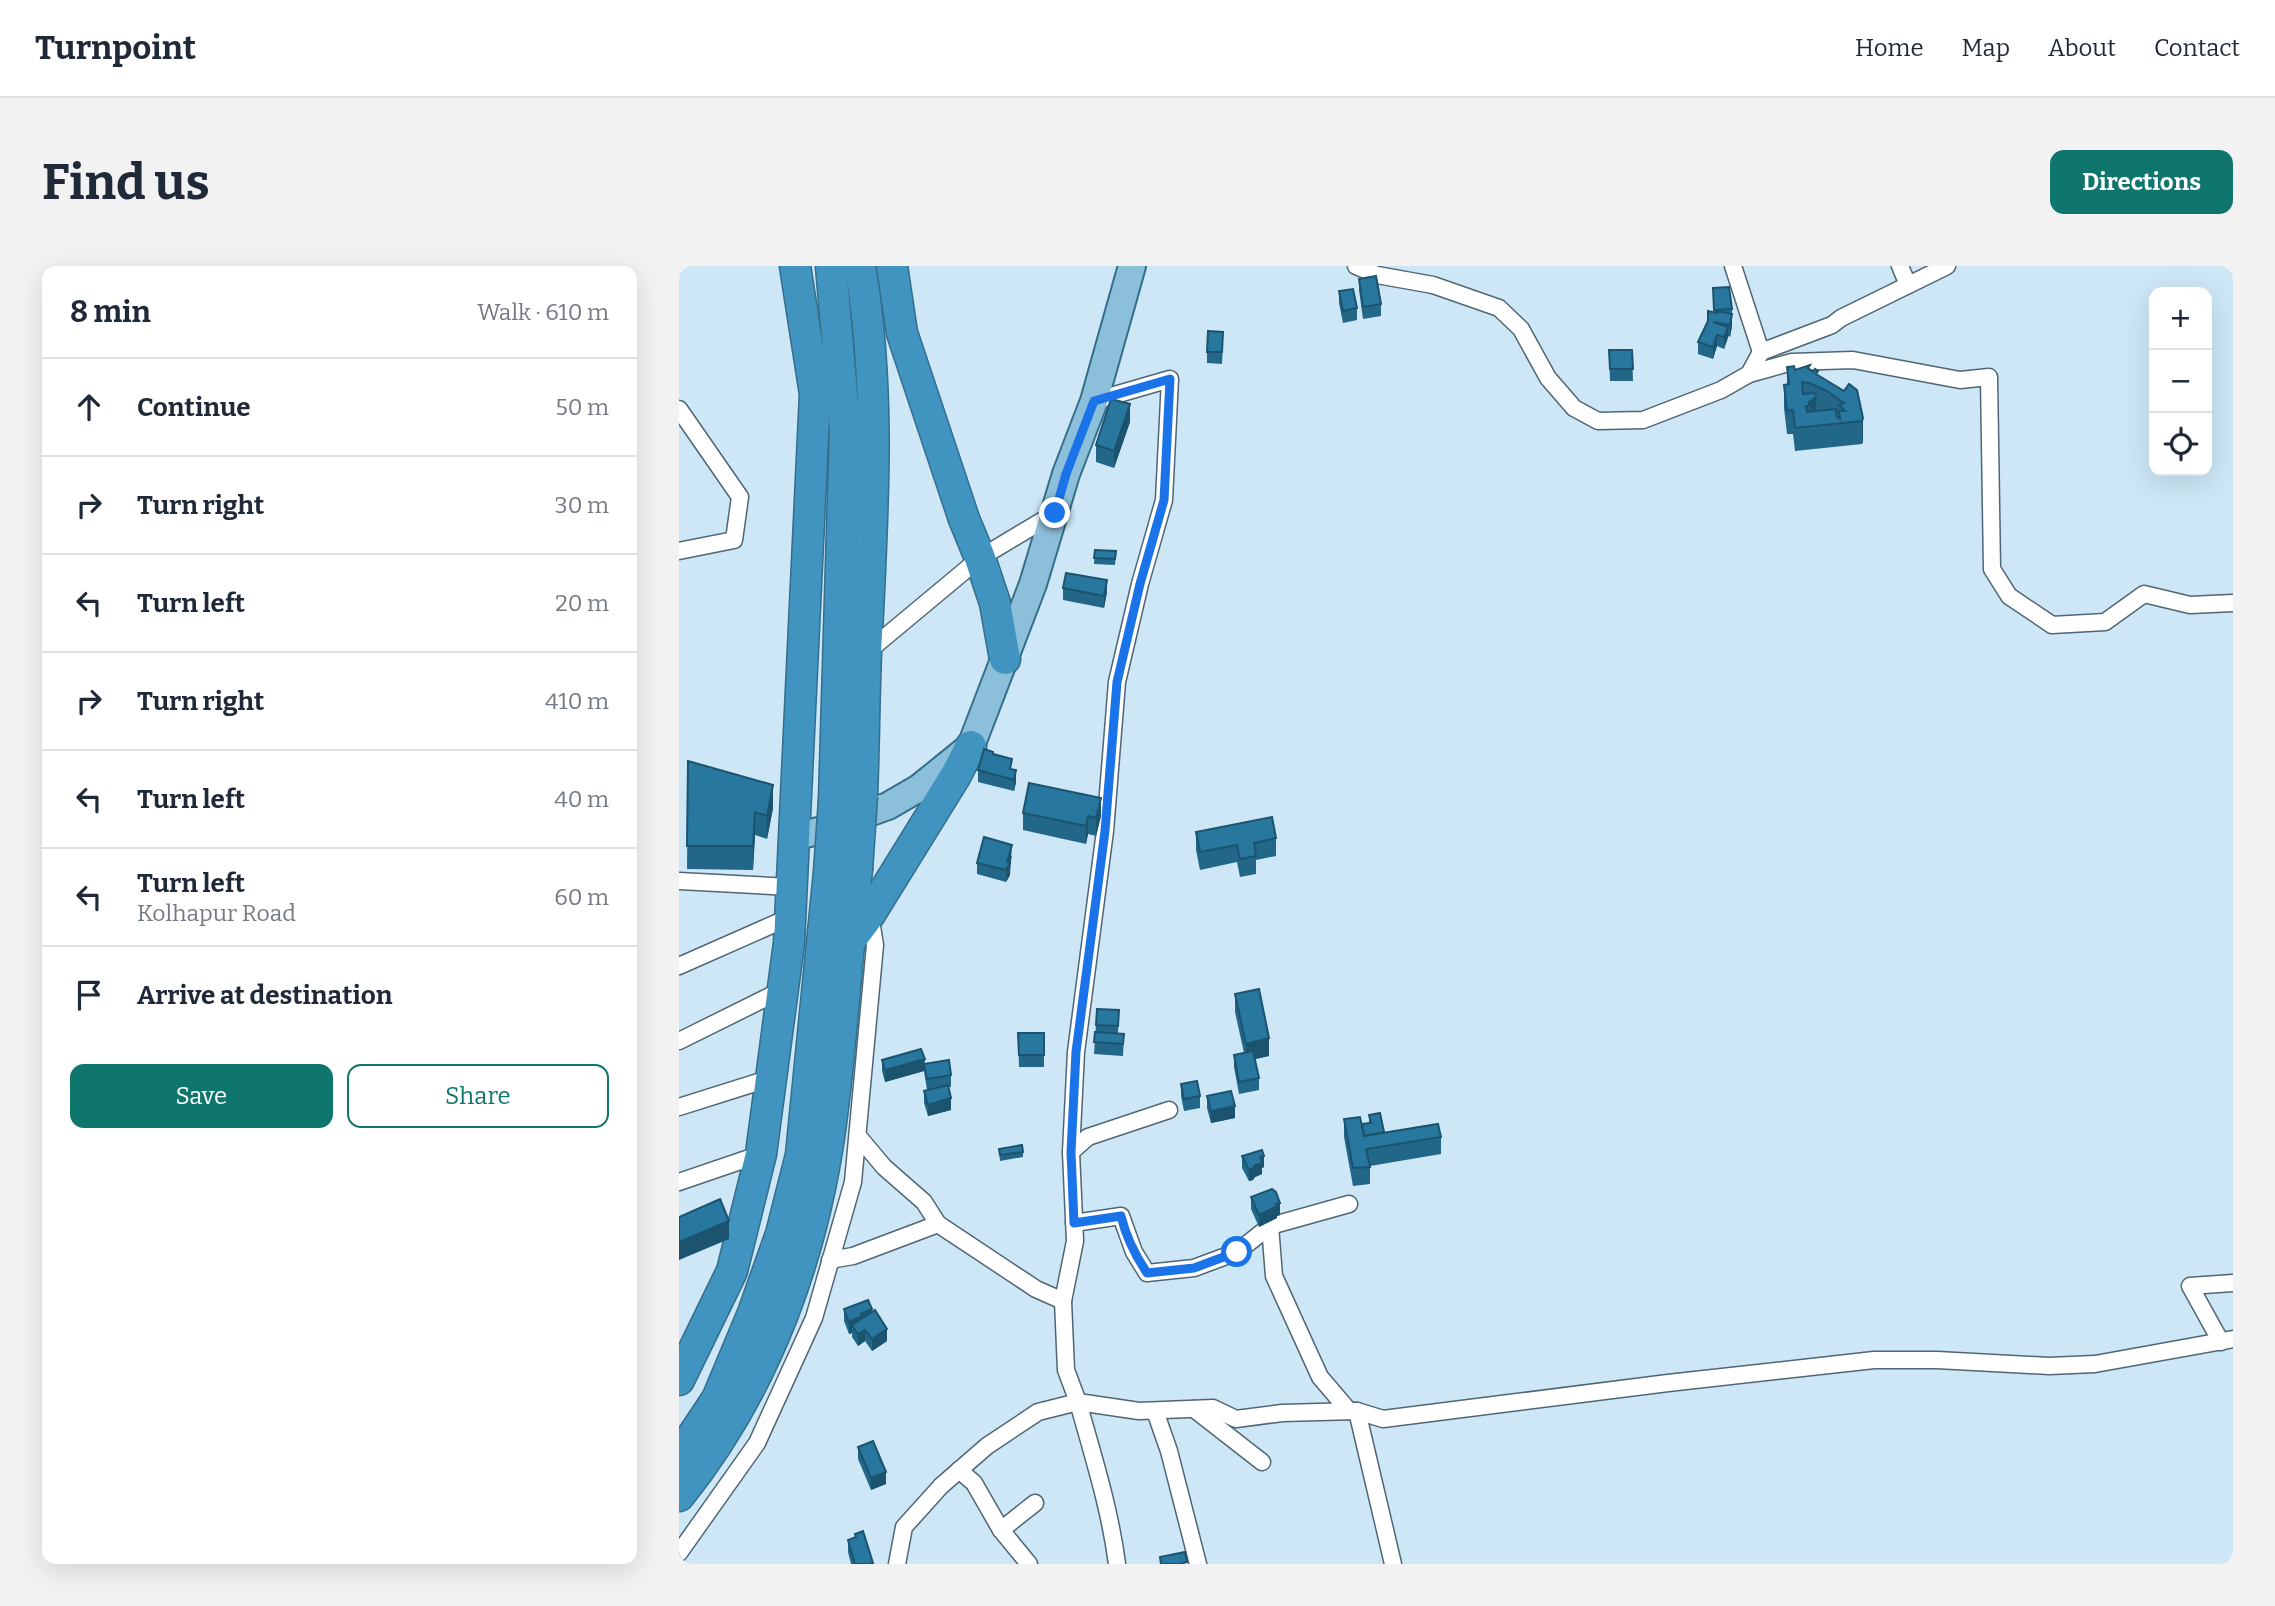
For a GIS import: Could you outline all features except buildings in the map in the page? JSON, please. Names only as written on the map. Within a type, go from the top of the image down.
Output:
[{"type":"highway","points":[[679,1380],[732,1271],[761,1154],[790,917],[815,394],[795,266]]},
{"type":"highway","points":[[831,266],[845,429],[848,798]]},
{"type":"highway","points":[[679,1456],[717,1399],[753,1313],[781,1234],[801,1155],[843,871],[848,798],[866,653],[872,555],[874,425],[869,317],[860,266]]},
{"type":"highway","points":[[892,266],[902,332],[964,520],[995,603],[1005,659]]},
{"type":"highway","points":[[848,943],[870,914],[971,746]]},
{"type":"highway","points":[[679,1496],[698,1473],[743,1402],[777,1332],[819,1194],[833,1108],[848,943],[843,871]]},
{"type":"main road","points":[[794,837],[833,827],[888,806],[919,789],[971,746],[1033,584],[1066,474],[1094,401],[1132,266]]},
{"type":"street","points":[[1356,266],[1377,275],[1433,285],[1499,308],[1521,329],[1548,378],[1574,408],[1598,421],[1643,420],[1721,390],[1749,374],[1792,362],[1853,360],[1960,380],[1989,377],[1992,569],[2009,596],[2052,625],[2105,622],[2144,594],[2190,605],[2233,603]]},
{"type":"street","points":[[1733,266],[1761,352]]},
{"type":"street","points":[[1900,266],[1908,285]]},
{"type":"street","points":[[1749,374],[1761,352],[1832,325],[1841,318],[1947,266]]},
{"type":"street","points":[[1094,401],[1170,379],[1164,500],[1140,584],[1117,682],[1105,831],[1076,1052],[1071,1152],[1075,1241],[1063,1301],[1066,1370],[1100,1480],[1117,1564]]},
{"type":"street","points":[[679,409],[740,497],[734,540],[679,551]]},
{"type":"street","points":[[866,653],[980,558],[1055,513]]},
{"type":"street","points":[[679,881],[791,887]]},
{"type":"street","points":[[679,1553],[757,1443],[814,1318],[853,1182],[875,945],[870,914]]},
{"type":"street","points":[[679,966],[790,917]]},
{"type":"street","points":[[679,1041],[782,990]]},
{"type":"street","points":[[679,1107],[771,1077]]},
{"type":"street","points":[[1071,1152],[1089,1137],[1169,1110]]},
{"type":"street","points":[[858,1136],[884,1167],[924,1202],[938,1224],[1036,1289],[1063,1301]]},
{"type":"street","points":[[679,1182],[761,1154]]},
{"type":"street","points":[[1074,1223],[1121,1216],[1133,1252],[1147,1273],[1194,1268],[1237,1252],[1270,1226],[1349,1204]]},
{"type":"street","points":[[831,1260],[853,1256],[938,1224]]},
{"type":"street","points":[[1270,1226],[1274,1276],[1320,1377],[1353,1411],[1393,1564]]},
{"type":"street","points":[[897,1564],[904,1527],[941,1486],[988,1446],[1038,1412],[1078,1402],[1139,1411],[1213,1408],[1236,1419],[1282,1413],[1353,1411],[1383,1419],[1874,1360],[1937,1360],[2049,1366],[2095,1364],[2227,1341],[2190,1286],[2233,1283]]},
{"type":"street","points":[[1193,1409],[1262,1461]]},
{"type":"street","points":[[1154,1411],[1169,1451],[1198,1564]]},
{"type":"street","points":[[959,1470],[974,1483],[1001,1530],[1029,1564]]},
{"type":"street","points":[[1001,1530],[1035,1503]]},
{"type":"route","points":[[1055,513],[1066,474],[1094,401],[1170,379],[1164,500],[1140,584],[1117,682],[1105,831],[1076,1052],[1071,1152],[1074,1223],[1121,1216],[1133,1252],[1147,1273],[1194,1268],[1237,1252]]}]
